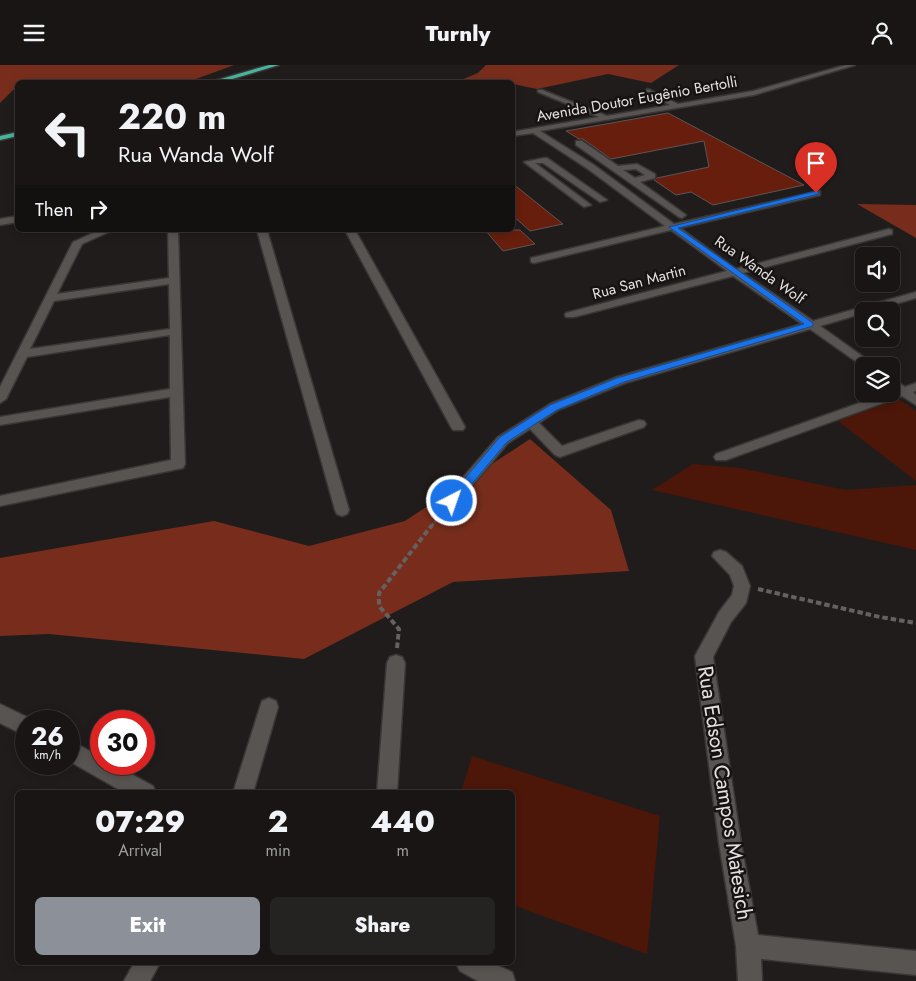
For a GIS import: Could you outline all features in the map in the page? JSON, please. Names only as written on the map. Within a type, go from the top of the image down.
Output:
[{"type":"highway","points":[[221,80],[276,65]]},
{"type":"highway","points":[[0,138],[15,134]]},
{"type":"street","name":"Avenida Doutor Eugênio Bertolli","points":[[515,134],[767,90],[852,65]]},
{"type":"street","points":[[540,91],[608,118]]},
{"type":"street","points":[[648,91],[677,106]]},
{"type":"street","name":"Rua Wanda Wolf","points":[[535,131],[605,177],[857,357]]},
{"type":"street","points":[[579,143],[682,215]]},
{"type":"street","points":[[587,205],[528,162],[544,160],[603,200]]},
{"type":"street","points":[[616,169],[637,166],[652,176],[633,181]]},
{"type":"street","points":[[558,183],[624,175]]},
{"type":"street","points":[[534,260],[816,193]]},
{"type":"street","points":[[0,222],[15,220]]},
{"type":"street","points":[[0,399],[78,242],[103,232]]},
{"type":"street","points":[[0,501],[178,464],[173,232]]},
{"type":"street","points":[[263,232],[342,510]]},
{"type":"street","points":[[351,232],[458,427]]},
{"type":"street","name":"Rua San Martin","points":[[570,315],[889,232]]},
{"type":"street","points":[[50,298],[175,281]]},
{"type":"street","points":[[452,501],[504,440],[530,421],[554,407],[621,380],[916,295]]},
{"type":"street","points":[[22,354],[176,331]]},
{"type":"street","points":[[721,457],[916,387]]},
{"type":"street","points":[[900,389],[916,401]]},
{"type":"street","points":[[0,421],[177,393]]},
{"type":"street","points":[[530,421],[560,452],[639,424]]},
{"type":"street","points":[[720,556],[736,571],[742,586]]},
{"type":"street","name":"Rua Edson Campos Matesich","points":[[742,586],[740,598],[725,617],[704,656],[730,843],[748,946],[750,981]]},
{"type":"street","points":[[387,790],[396,663]]},
{"type":"street","points":[[244,790],[269,707]]},
{"type":"street","points":[[0,713],[15,721]]},
{"type":"street","points":[[80,757],[140,790]]},
{"type":"street","points":[[748,946],[916,963]]},
{"type":"street","points":[[136,981],[147,965]]},
{"type":"street","points":[[472,965],[503,981]]},
{"type":"path","points":[[396,663],[399,629],[379,606],[380,593],[452,501]]},
{"type":"path","points":[[742,586],[880,617],[916,623]]},
{"type":"shaded area","points":[[0,65],[234,65],[193,80],[15,80],[15,90],[0,103]]},
{"type":"shaded area","points":[[486,65],[679,65],[651,83],[608,74],[537,89],[515,84],[515,80],[461,80],[478,73]]},
{"type":"shaded area","points":[[857,204],[916,205],[916,238]]},
{"type":"shaded area","points":[[900,400],[916,411],[916,481],[838,421],[891,402],[900,402]]},
{"type":"shaded area","points":[[530,439],[611,510],[629,571],[453,582],[304,659],[49,634],[0,636],[0,558],[214,521],[309,546],[405,521]]},
{"type":"shaded area","points":[[693,464],[740,468],[846,490],[916,485],[916,550],[652,490]]},
{"type":"shaded area","points":[[472,756],[660,816],[647,954],[515,906],[515,790],[462,790]]},
{"type":"building","points":[[668,113],[804,185],[713,205],[691,192],[676,195],[654,180],[709,167],[704,141],[611,159],[583,139],[579,139],[566,131]]},
{"type":"building","points":[[515,185],[563,224],[530,231],[515,218]]},
{"type":"building","points":[[515,230],[520,230],[535,244],[503,251],[487,232],[515,232]]},
{"type":"route","points":[[452,501],[504,440],[530,421],[554,407],[621,380],[810,325],[673,227],[816,193]]}]
